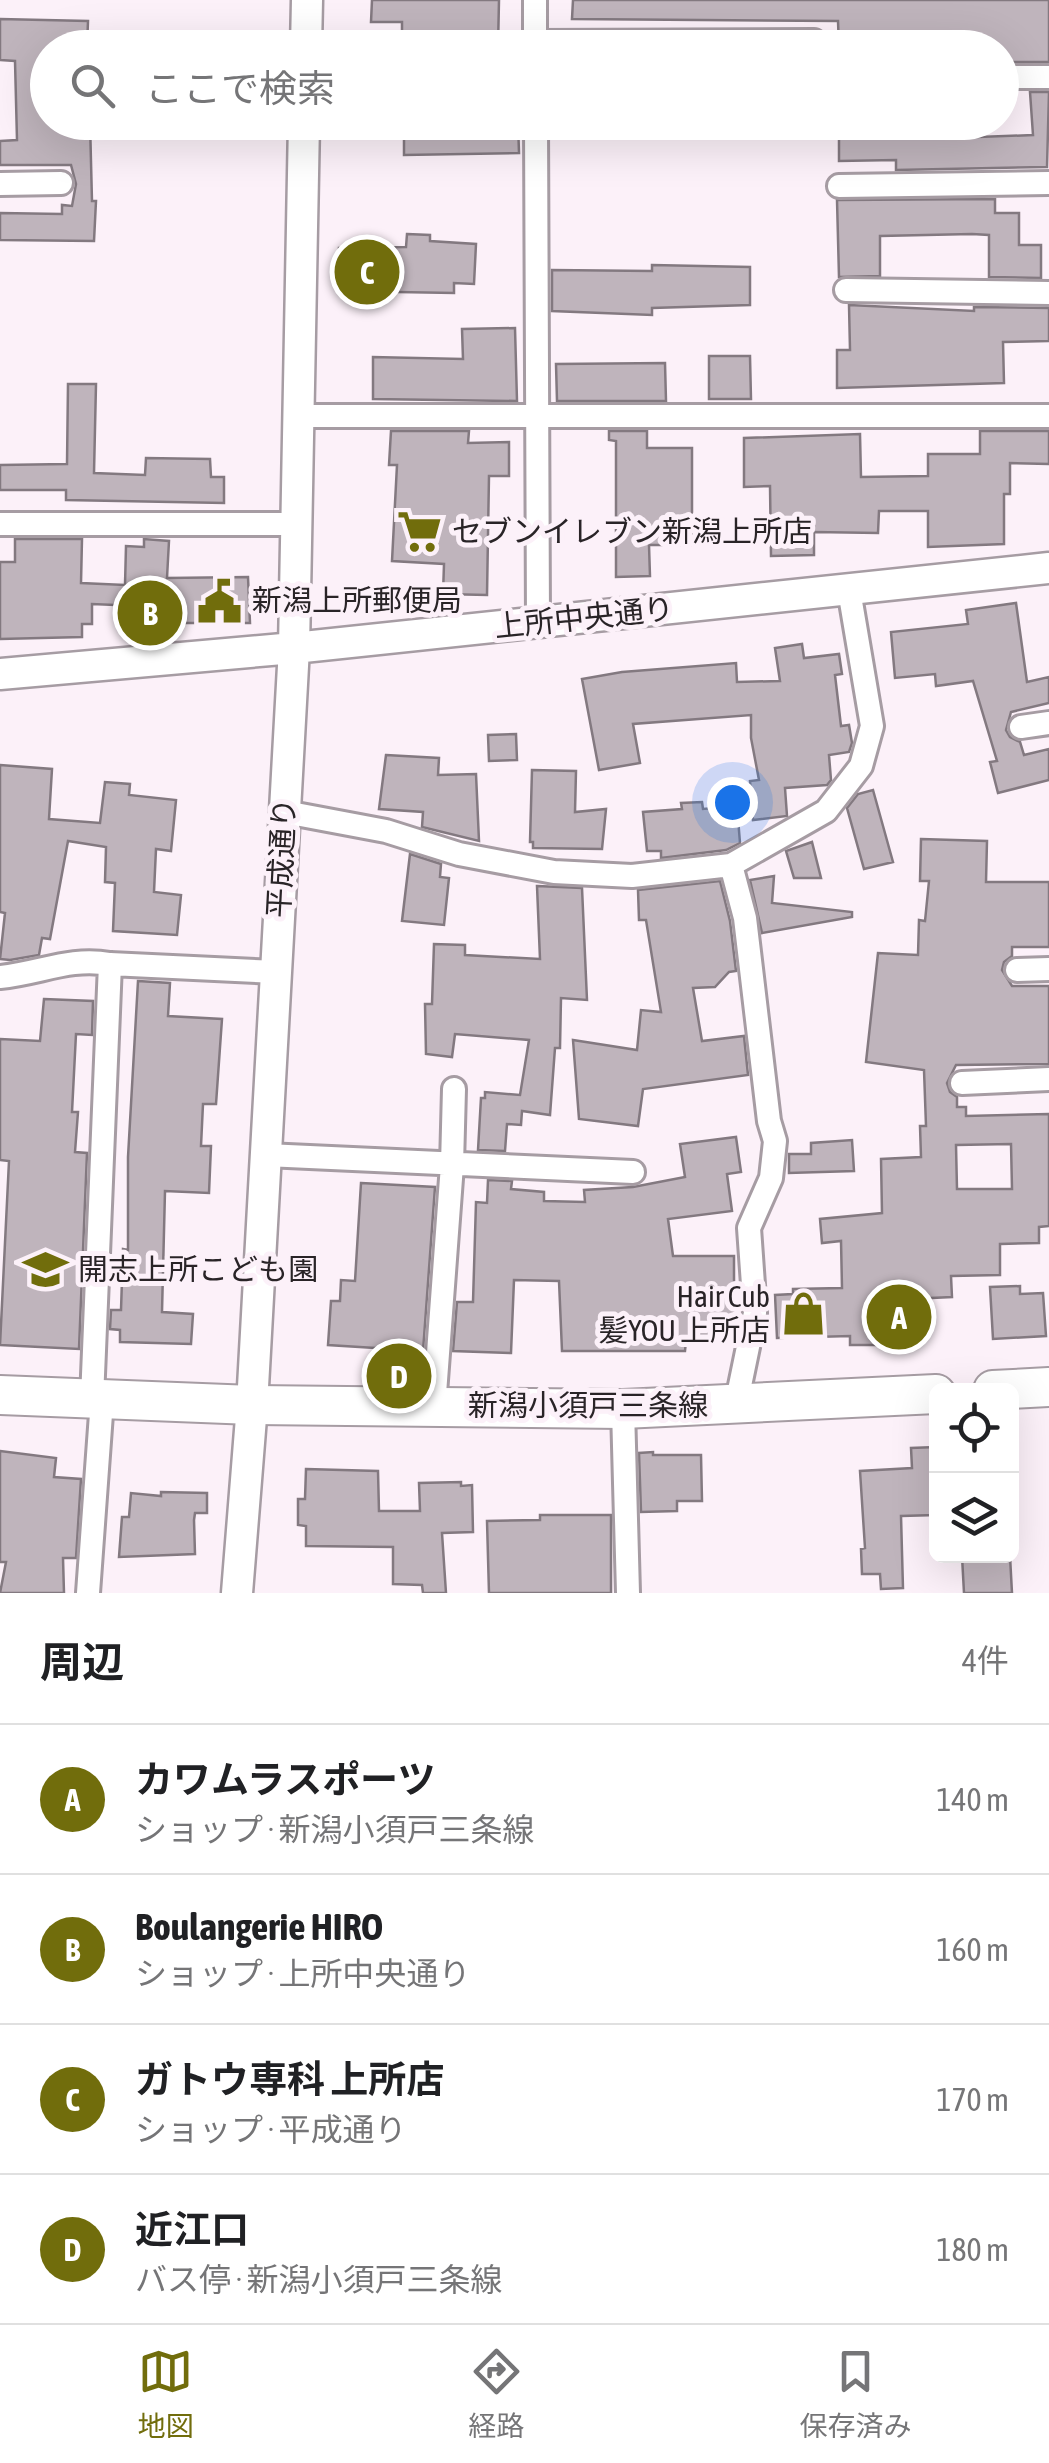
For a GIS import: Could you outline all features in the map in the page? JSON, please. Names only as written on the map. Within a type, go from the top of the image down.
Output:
[{"type":"main road","points":[[1019,1389],[1049,1387]]},
{"type":"main road","name":"新潟小須戸三条線","points":[[0,1394],[252,1405],[623,1409],[929,1394]]},
{"type":"street","points":[[306,0],[306,30]]},
{"type":"street","points":[[535,0],[535,30]]},
{"type":"street","points":[[1019,77],[1049,77]]},
{"type":"street","name":"平成通り","points":[[237,1593],[252,1405],[294,648],[304,140]]},
{"type":"street","points":[[536,140],[538,622]]},
{"type":"street","points":[[0,184],[61,183]]},
{"type":"street","points":[[839,186],[1049,183]]},
{"type":"street","points":[[846,290],[1049,293]]},
{"type":"street","points":[[298,416],[1049,416]]},
{"type":"street","points":[[0,524],[296,524]]},
{"type":"street","name":"上所中央通り","points":[[0,674],[294,648],[1049,568]]},
{"type":"street","points":[[284,812],[386,831],[459,854],[554,872],[632,876],[731,865],[826,811],[861,766],[872,726],[850,590]]},
{"type":"street","points":[[1021,727],[1049,723]]},
{"type":"street","points":[[731,865],[745,918],[770,1121],[776,1140],[772,1178],[749,1228],[755,1313],[736,1405]]},
{"type":"street","points":[[0,977],[37,974],[85,960],[277,972]]},
{"type":"street","points":[[88,1593],[110,964]]},
{"type":"street","points":[[1017,970],[1049,968]]},
{"type":"street","points":[[962,1083],[1049,1079]]},
{"type":"street","points":[[434,1407],[454,1089]]},
{"type":"street","points":[[266,1154],[633,1172]]},
{"type":"street","points":[[623,1409],[628,1593]]},
{"type":"building","points":[[372,0],[499,0],[498,30],[402,30],[402,22],[371,22]]},
{"type":"building","points":[[573,0],[1049,0],[1049,62],[1019,62],[1019,30],[838,30],[838,21],[572,19]]},
{"type":"building","points":[[0,19],[88,21],[88,30],[30,30],[30,140],[90,140],[92,201],[96,201],[94,241],[0,240],[0,213],[62,214],[62,205],[72,206],[76,184],[71,165],[0,165],[0,141],[17,140],[15,61],[0,60]]},
{"type":"building","points":[[1030,92],[1049,92],[1047,167],[896,170],[896,160],[839,161],[839,140],[1019,140],[1019,136],[1033,135]]},
{"type":"building","points":[[404,140],[519,140],[519,153],[404,155]]},
{"type":"building","points":[[995,199],[995,213],[1019,213],[1019,245],[1041,245],[1041,278],[989,277],[989,235],[972,234],[880,236],[880,276],[839,277],[837,200]]},
{"type":"building","points":[[407,234],[430,235],[430,241],[476,244],[474,284],[454,283],[454,293],[339,291],[339,248],[406,247]]},
{"type":"building","points":[[652,265],[750,267],[750,305],[652,308],[652,315],[552,311],[552,270],[652,271]]},
{"type":"building","points":[[849,305],[974,311],[974,307],[1049,308],[1049,341],[1003,342],[1004,383],[837,388],[837,350],[850,350]]},
{"type":"building","points":[[515,328],[517,401],[373,399],[373,357],[463,359],[462,329]]},
{"type":"building","points":[[709,356],[750,356],[751,399],[709,399]]},
{"type":"building","points":[[665,363],[666,401],[557,401],[556,364]]},
{"type":"building","points":[[68,384],[96,384],[94,473],[145,475],[146,458],[210,459],[211,477],[224,477],[224,503],[66,500],[66,490],[0,490],[0,465],[67,464]]},
{"type":"building","points":[[391,431],[469,431],[468,443],[509,442],[509,476],[489,476],[487,595],[443,594],[444,564],[392,561],[397,465],[389,465]]},
{"type":"building","points":[[609,431],[647,431],[647,448],[692,448],[692,545],[649,545],[650,576],[616,577],[616,441],[609,440]]},
{"type":"building","points":[[980,431],[1049,431],[1049,464],[1010,463],[1010,494],[1004,494],[1004,544],[928,547],[928,511],[879,511],[878,533],[814,532],[814,555],[771,556],[770,486],[744,487],[744,438],[860,434],[861,477],[928,476],[928,454],[980,454]]},
{"type":"building","points":[[15,539],[82,539],[81,583],[125,585],[126,546],[144,547],[144,539],[169,541],[167,578],[248,577],[250,623],[138,623],[139,606],[92,604],[92,624],[82,624],[82,637],[0,639],[0,562],[15,562]]},
{"type":"building","points":[[1016,603],[1027,682],[1049,677],[1049,703],[1011,712],[1006,730],[1020,742],[1024,755],[1049,749],[1049,780],[998,793],[990,762],[997,761],[973,681],[936,686],[935,674],[895,678],[891,632],[968,624],[966,610]]},
{"type":"building","points":[[802,644],[804,658],[839,654],[842,674],[835,675],[841,726],[849,725],[852,743],[849,752],[829,755],[831,780],[827,785],[785,788],[787,816],[753,820],[750,781],[759,780],[751,715],[633,724],[640,763],[599,770],[582,679],[736,663],[737,682],[780,681],[775,648]]},
{"type":"building","points":[[516,734],[517,760],[489,761],[488,735]]},
{"type":"building","points":[[386,755],[439,758],[438,775],[476,774],[479,841],[422,827],[423,812],[379,809]]},
{"type":"building","points":[[0,765],[52,769],[49,819],[100,823],[105,782],[130,784],[129,795],[176,800],[171,851],[156,849],[154,892],[181,895],[177,935],[113,931],[115,883],[105,882],[106,847],[68,841],[50,939],[42,938],[39,955],[0,959],[5,913],[0,912]]},
{"type":"building","points":[[532,770],[576,771],[575,812],[606,809],[602,849],[533,848]]},
{"type":"building","points":[[873,790],[893,862],[864,869],[847,808],[858,794]]},
{"type":"building","points":[[702,802],[703,809],[737,806],[740,843],[726,850],[661,858],[661,851],[647,851],[643,812],[682,809],[681,803]]},
{"type":"building","points":[[921,839],[987,841],[986,882],[1049,882],[1049,947],[1012,947],[1012,956],[1004,962],[1002,970],[1012,986],[1049,986],[1049,1064],[956,1065],[947,1083],[957,1097],[957,1107],[966,1107],[966,1116],[1049,1114],[1049,1226],[1039,1227],[1039,1243],[1000,1244],[1000,1275],[951,1276],[952,1297],[910,1299],[912,1338],[882,1340],[882,1345],[850,1345],[850,1336],[777,1338],[775,1295],[793,1294],[793,1289],[842,1288],[841,1241],[822,1243],[820,1219],[882,1213],[881,1159],[921,1157],[920,1126],[926,1126],[924,1070],[866,1062],[878,953],[918,955],[919,920],[925,921],[929,881],[920,881]],"holes":[[[1011,1144],[1012,1189],[957,1189],[956,1145]]]},
{"type":"building","points":[[812,842],[821,878],[794,878],[786,851]]},
{"type":"building","points":[[410,854],[441,864],[440,877],[449,878],[444,925],[402,921]]},
{"type":"building","points":[[774,876],[772,903],[852,912],[852,917],[762,933],[750,880]]},
{"type":"building","points":[[720,881],[736,971],[729,972],[715,987],[693,988],[702,1041],[744,1036],[748,1075],[643,1089],[638,1126],[579,1119],[573,1040],[637,1050],[641,1010],[661,1012],[646,920],[639,920],[638,890]]},
{"type":"building","points":[[537,886],[582,888],[587,1000],[561,998],[560,1048],[555,1048],[550,1115],[522,1111],[521,1125],[507,1124],[505,1151],[478,1150],[481,1098],[485,1098],[485,1092],[520,1095],[529,1040],[455,1034],[452,1057],[426,1054],[425,1004],[432,1004],[434,944],[465,945],[465,955],[540,959]]},
{"type":"building","points":[[138,981],[170,983],[168,1016],[222,1019],[216,1104],[203,1104],[201,1146],[211,1146],[209,1193],[165,1191],[162,1312],[193,1314],[191,1344],[120,1342],[120,1330],[110,1329],[111,1310],[121,1310],[123,1249],[128,1250],[128,1157]]},
{"type":"building","points":[[44,999],[93,1001],[92,1035],[76,1034],[72,1112],[78,1112],[75,1152],[87,1153],[79,1349],[0,1345],[9,1161],[0,1160],[0,1039],[40,1041]]},
{"type":"building","points":[[736,1137],[741,1172],[727,1174],[732,1211],[668,1219],[673,1256],[734,1256],[734,1341],[686,1341],[685,1351],[562,1351],[559,1281],[514,1280],[511,1353],[453,1351],[457,1302],[473,1302],[476,1202],[487,1203],[488,1180],[512,1181],[511,1189],[544,1192],[544,1201],[585,1202],[584,1190],[633,1187],[685,1177],[680,1144]]},
{"type":"building","points":[[852,1140],[854,1171],[789,1173],[789,1154],[811,1154],[811,1143]]},
{"type":"building","points":[[361,1183],[435,1187],[423,1351],[328,1345],[331,1301],[340,1301],[341,1280],[355,1281]]},
{"type":"building","points":[[1020,1286],[1020,1294],[1043,1293],[1046,1336],[993,1339],[990,1287]]},
{"type":"building","points":[[929,1447],[929,1515],[901,1516],[903,1588],[881,1589],[880,1574],[862,1574],[861,1549],[865,1548],[860,1471],[912,1468],[911,1448]]},
{"type":"building","points":[[0,1451],[56,1458],[54,1477],[81,1479],[76,1558],[63,1558],[64,1593],[0,1593],[6,1562],[0,1562]]},
{"type":"building","points":[[639,1453],[701,1455],[702,1501],[677,1501],[677,1511],[641,1512]]},
{"type":"building","points":[[306,1469],[378,1471],[379,1511],[420,1511],[419,1483],[472,1485],[473,1532],[442,1533],[446,1593],[423,1593],[422,1585],[393,1584],[393,1547],[306,1546],[306,1526],[298,1525],[298,1499],[305,1499]]},
{"type":"building","points":[[161,1492],[207,1493],[207,1513],[195,1513],[195,1554],[119,1557],[122,1517],[129,1517],[131,1493],[161,1496]]},
{"type":"building","points":[[540,1515],[611,1515],[611,1593],[489,1593],[487,1521],[540,1520]]},
{"type":"building","points":[[962,1563],[1010,1563],[1012,1593],[964,1593]]},
{"type":"place","name":"ガトウ専科 上所店","points":[[367,272]]},
{"type":"place","name":"セブンイレブン新潟上所店","points":[[419,532]]},
{"type":"place","name":"新潟上所郵便局","points":[[219,601]]},
{"type":"place","name":"Boulangerie HIRO","points":[[150,613]]},
{"type":"place","name":"開志上所こども園","points":[[45,1270]]},
{"type":"place","name":"Hair Cub 髪YOU 上所店","points":[[803,1314]]},
{"type":"place","name":"カワムラスポーツ","points":[[899,1317]]},
{"type":"place","name":"近江口","points":[[399,1376]]}]
